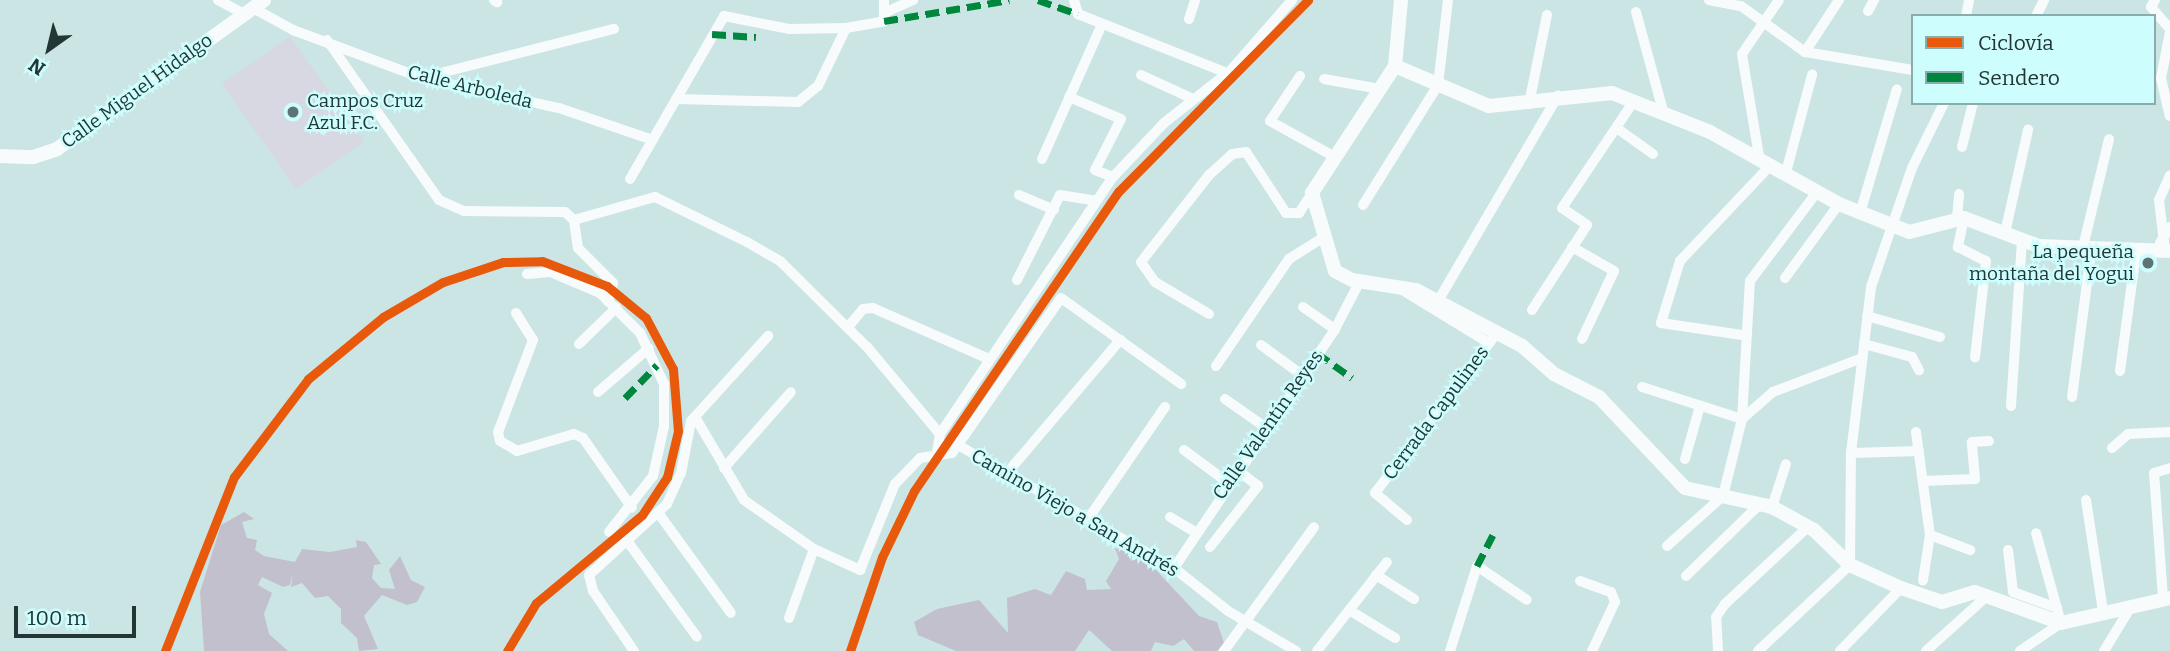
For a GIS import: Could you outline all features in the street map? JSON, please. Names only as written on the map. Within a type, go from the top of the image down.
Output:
[{"type":"street","name":"Calle Arboleda","points":[[218,0],[254,7],[422,78],[559,108],[653,140]]},
{"type":"street","points":[[884,0],[884,17]]},
{"type":"street","points":[[630,179],[724,16],[789,29],[846,28],[884,17],[914,0]]},
{"type":"street","points":[[1074,0],[1078,14],[1227,74]]},
{"type":"street","points":[[1189,19],[1195,0]]},
{"type":"street","points":[[936,457],[940,434],[1113,177],[1191,98],[1227,74],[1292,0]]},
{"type":"street","points":[[1209,314],[1154,282],[1142,262],[1209,175],[1232,154],[1246,152],[1286,213],[1299,213],[1395,66],[1401,0]]},
{"type":"street","points":[[1363,205],[1438,85],[1448,0]]},
{"type":"street","points":[[1709,0],[1741,6],[1805,52],[1911,70]]},
{"type":"street","points":[[1764,164],[1742,54],[1767,23],[1779,0]]},
{"type":"street","points":[[1805,52],[1839,0]]},
{"type":"street","points":[[1868,11],[1874,0]]},
{"type":"street","points":[[2155,0],[2151,6],[2170,30],[2159,61],[2170,116]]},
{"type":"street","name":"Calle Miguel Hidalgo","points":[[0,156],[33,157],[57,149],[254,7]]},
{"type":"street","points":[[1636,12],[1663,111]]},
{"type":"street","points":[[1529,104],[1548,15]]},
{"type":"street","points":[[1042,159],[1102,24]]},
{"type":"street","points":[[676,99],[799,102],[818,86],[846,28]]},
{"type":"street","points":[[422,78],[614,29]]},
{"type":"street","points":[[327,40],[439,200],[464,211],[549,209],[574,220],[655,197],[781,262],[848,327],[940,434]]},
{"type":"street","points":[[1395,66],[1489,106],[1529,104],[1592,91],[1634,101],[1663,111],[1839,204],[1889,226],[1925,232],[1960,218],[2005,233],[2022,242],[2087,252],[2136,253],[2165,248]]},
{"type":"street","points":[[1141,75],[1191,98]]},
{"type":"street","points":[[1785,176],[1811,75]]},
{"type":"street","points":[[1300,76],[1270,121],[1335,157]]},
{"type":"street","points":[[1324,79],[1380,89]]},
{"type":"street","points":[[1860,212],[1898,89]]},
{"type":"street","points":[[1438,301],[1559,96]]},
{"type":"street","points":[[1069,97],[1121,119],[1095,170],[1113,177]]},
{"type":"street","points":[[1532,310],[1587,222],[1562,208],[1618,129],[1634,101]]},
{"type":"street","points":[[1758,651],[1850,565],[1850,453],[1867,316],[1889,226],[1943,105]]},
{"type":"street","points":[[1962,147],[1972,105]]},
{"type":"street","points":[[1618,129],[1653,155]]},
{"type":"street","points":[[2005,233],[2028,130]]},
{"type":"street","points":[[2072,397],[2087,252],[2109,139]]},
{"type":"street","points":[[1742,335],[1661,323],[1680,261],[1764,164]]},
{"type":"street","points":[[2165,248],[2159,200],[2170,175]]},
{"type":"street","points":[[1667,545],[1723,496],[1742,419],[1742,335],[1759,264],[1817,192]]},
{"type":"street","points":[[1312,193],[1321,239],[1335,271],[1360,281],[1395,285],[1438,301],[1493,338]]},
{"type":"street","points":[[1959,194],[1958,247],[1986,261],[1975,357]]},
{"type":"street","points":[[1019,195],[1054,210]]},
{"type":"street","points":[[1017,280],[1060,195],[1096,201]]},
{"type":"street","points":[[1785,278],[1839,204]]},
{"type":"street","points":[[574,220],[578,247],[613,283],[612,304],[579,344]]},
{"type":"street","points":[[2165,248],[2170,227]]},
{"type":"street","points":[[1216,366],[1289,259],[1321,239]]},
{"type":"street","points":[[2011,406],[2022,242]]},
{"type":"street","points":[[1572,247],[1614,271],[1582,338]]},
{"type":"street","points":[[2120,371],[2136,253]]},
{"type":"street","points":[[527,274],[550,272],[612,304],[649,348],[664,384],[664,426],[653,476],[632,508],[609,532]]},
{"type":"street","name":"Calle Valentín Reyes","points":[[1174,568],[1193,531],[1335,329],[1360,281]]},
{"type":"street","points":[[1395,285],[1599,397],[1685,488],[1766,505],[1808,527],[1850,565],[1901,588],[1942,602],[1965,591],[2059,616],[2103,611],[2166,598],[2154,473],[2170,468]]},
{"type":"street","points":[[695,417],[744,500],[814,549],[860,570],[895,484],[920,458],[936,457],[958,445],[1061,299],[1181,384]]},
{"type":"street","points":[[1303,307],[1335,329]]},
{"type":"street","points":[[848,327],[863,309],[873,308],[989,359]]},
{"type":"street","points":[[516,313],[533,340],[498,432],[500,441],[517,451],[574,434],[583,438],[632,508]]},
{"type":"street","points":[[1867,316],[1941,337]]},
{"type":"street","points":[[634,651],[588,582],[659,514],[681,473],[695,417],[768,336]]},
{"type":"street","name":"Cerrada Capulines","points":[[1407,520],[1375,493],[1493,338]]},
{"type":"street","points":[[1007,473],[1119,340]]},
{"type":"street","points":[[1864,344],[1912,357],[1919,370]]},
{"type":"street","points":[[1261,345],[1302,375]]},
{"type":"street","points":[[598,392],[649,348]]},
{"type":"street","points":[[1742,419],[1773,392],[1862,358]]},
{"type":"street","points":[[1642,387],[1742,419]]},
{"type":"street","points":[[724,468],[791,393]]},
{"type":"street","points":[[1225,399],[1265,428]]},
{"type":"street","points":[[1685,459],[1700,406]]},
{"type":"street","points":[[1088,519],[1165,407]]},
{"type":"street","points":[[1916,432],[1930,535],[1923,580]]},
{"type":"street","points":[[2112,447],[2127,434],[2170,432]]},
{"type":"street","points":[[1923,481],[1975,479],[1972,442],[1989,441]]},
{"type":"street","name":"Camino Viejo a San Andrés","points":[[958,445],[1174,568],[1242,619],[1296,651]]},
{"type":"street","points":[[1184,450],[1227,482]]},
{"type":"street","points":[[1850,453],[1919,451]]},
{"type":"street","points":[[1686,576],[1766,505],[1786,464]]},
{"type":"street","points":[[1210,547],[1258,486],[1236,469]]},
{"type":"street","points":[[2086,500],[2103,611]]},
{"type":"street","points":[[659,514],[731,613]]},
{"type":"street","points":[[1170,517],[1193,531]]},
{"type":"street","points":[[1224,651],[1242,619],[1314,527]]},
{"type":"street","points":[[1718,651],[1716,617],[1725,604],[1808,527]]},
{"type":"street","points":[[2036,533],[2059,616]]},
{"type":"street","points":[[1930,535],[1970,550]]},
{"type":"street","points":[[628,542],[697,637]]},
{"type":"street","points":[[789,618],[814,549]]},
{"type":"street","points":[[2008,550],[2013,592],[2059,616]]},
{"type":"street","points":[[1317,651],[1387,562]]},
{"type":"street","points":[[1450,651],[1477,566],[1527,600]]},
{"type":"street","points":[[1376,575],[1414,599]]},
{"type":"street","points":[[1580,581],[1615,596],[1592,651]]},
{"type":"street","points":[[1840,651],[1901,588]]},
{"type":"street","points":[[1926,651],[1988,595]]},
{"type":"street","points":[[2104,651],[2132,605]]},
{"type":"street","points":[[1349,610],[1395,638]]},
{"type":"street","points":[[2020,651],[2059,616]]},
{"type":"shaded area","name":"Campos Cruz Azul F.C.","points":[[290,36],[364,142],[296,189],[222,84]]},
{"type":"shaded area","points":[[244,512],[254,519],[242,522],[247,538],[257,540],[255,550],[264,556],[295,562],[302,549],[330,552],[357,547],[356,540],[366,542],[381,564],[374,565],[372,578],[381,588],[395,589],[389,570],[400,556],[411,580],[425,587],[417,602],[407,605],[382,595],[364,616],[378,649],[359,651],[357,638],[341,623],[341,609],[328,596],[315,598],[302,583],[291,587],[293,573],[290,585],[283,587],[262,577],[258,585],[272,593],[264,614],[269,634],[288,651],[204,651],[200,592],[221,525]]},
{"type":"shaded area","points":[[1129,541],[1199,616],[1217,622],[1224,643],[1217,651],[1194,651],[1184,639],[1173,646],[1155,642],[1151,651],[1112,651],[1089,630],[1075,651],[956,651],[918,635],[914,622],[937,609],[979,600],[1008,633],[1007,598],[1035,589],[1051,595],[1066,571],[1085,579],[1087,590],[1111,589],[1106,581],[1119,559],[1115,548],[1124,551]]},
{"type":"marked path","points":[[884,21],[1009,0]]},
{"type":"marked path","points":[[1038,0],[1078,14]]},
{"type":"marked path","points":[[712,34],[756,37]]},
{"type":"marked path","points":[[1317,353],[1352,378]]},
{"type":"marked path","points":[[625,398],[657,365]]},
{"type":"marked path","points":[[1477,566],[1493,535]]},
{"type":"cycle path","points":[[850,651],[882,557],[914,491],[1119,191],[1308,0]]},
{"type":"cycle path","points":[[165,651],[234,477],[308,379],[383,317],[443,282],[503,262],[542,261],[607,286],[646,318],[673,369],[678,431],[667,477],[642,515],[536,603],[507,651]]},
{"type":"place","name":"Campos Cruz Azul F.C.","points":[[293,112]]},
{"type":"place","name":"La pequeña montaña del Yogui","points":[[2148,263]]}]
